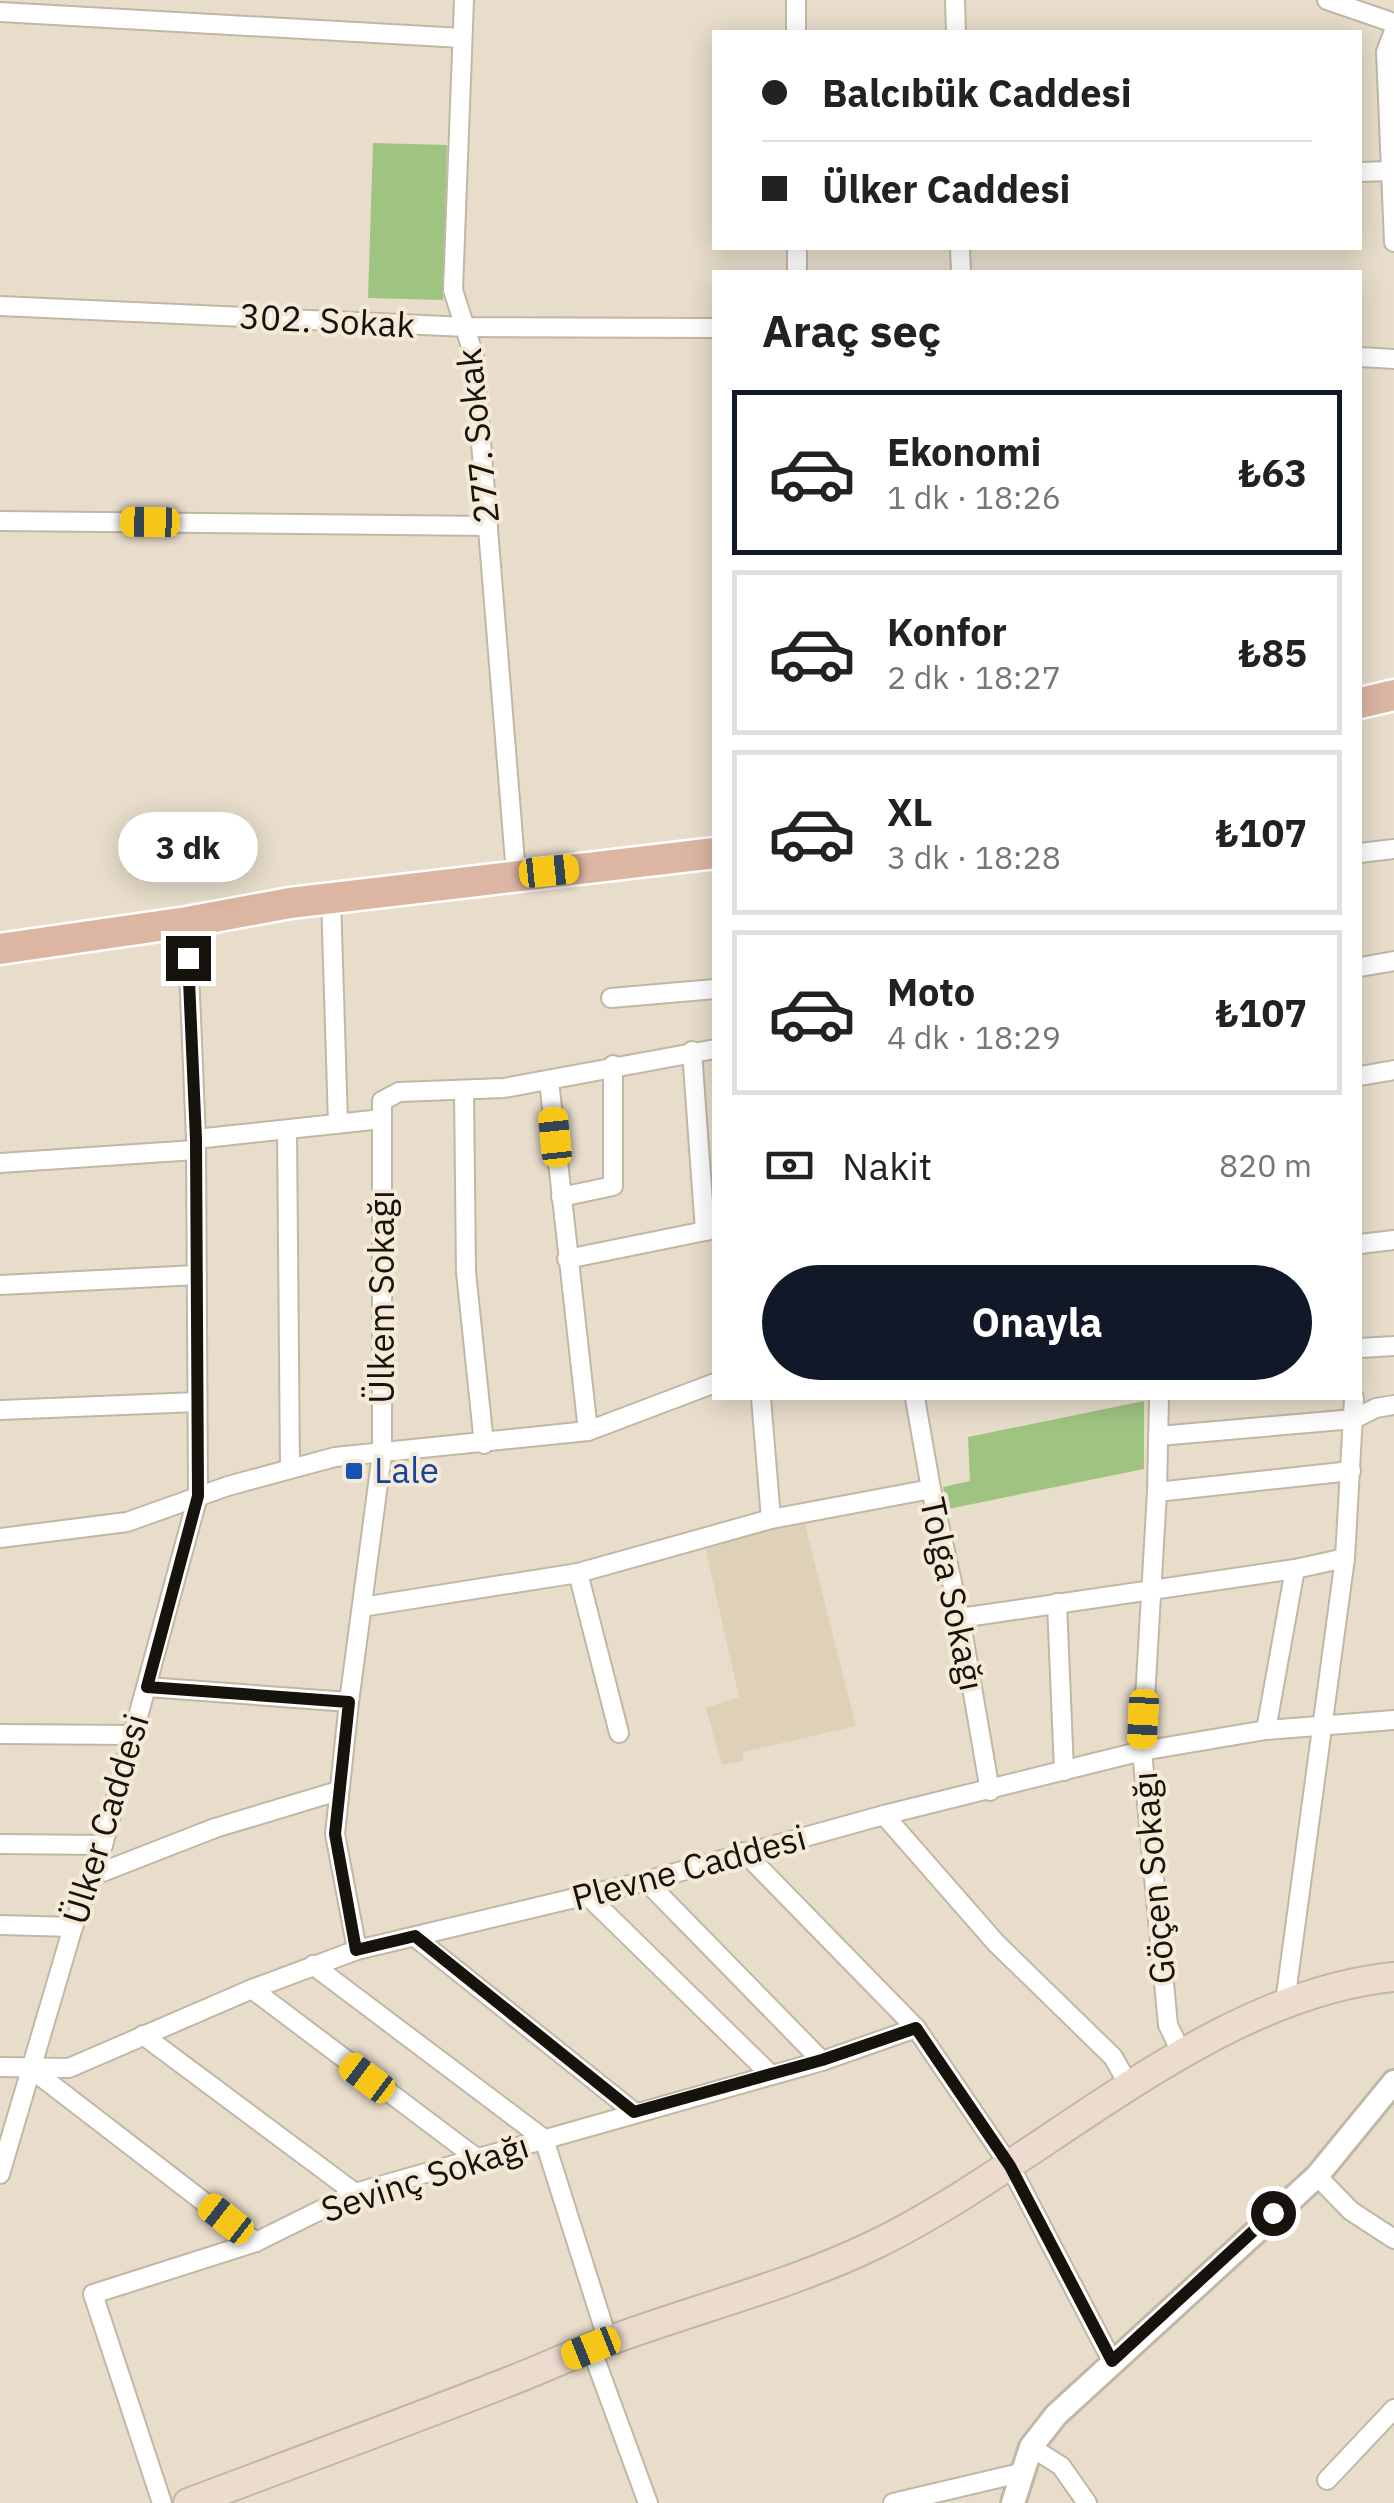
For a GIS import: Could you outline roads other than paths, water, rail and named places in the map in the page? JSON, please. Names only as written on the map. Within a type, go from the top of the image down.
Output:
[{"type":"main road","points":[[1362,703],[1394,695]]},
{"type":"main road","points":[[0,949],[331,898],[712,853]]},
{"type":"main road","points":[[188,2503],[599,2344],[816,2270],[876,2244],[1010,2166],[1182,2056],[1285,2002],[1322,1990],[1394,1977]]},
{"type":"street","name":"277. Sokak","points":[[464,0],[452,290],[474,356],[516,874]]},
{"type":"street","points":[[796,0],[796,30]]},
{"type":"street","points":[[955,0],[956,30]]},
{"type":"street","points":[[1327,0],[1394,23]]},
{"type":"street","points":[[0,12],[462,38]]},
{"type":"street","points":[[1394,31],[1386,52],[1394,242]]},
{"type":"street","points":[[1362,172],[1390,171]]},
{"type":"street","name":"302. Sokak","points":[[0,306],[467,327],[712,328]]},
{"type":"street","points":[[1362,357],[1394,359]]},
{"type":"street","points":[[0,521],[488,526]]},
{"type":"street","points":[[1362,853],[1394,849]]},
{"type":"street","points":[[331,898],[338,1123]]},
{"type":"street","name":"Ülker Caddesi","points":[[0,2174],[73,1927],[103,1845],[198,1496],[195,1145],[187,922]]},
{"type":"street","points":[[1362,968],[1394,961]]},
{"type":"street","points":[[611,998],[712,989]]},
{"type":"street","points":[[0,1164],[195,1145],[382,1120],[382,1101],[399,1092],[549,1081],[613,1065],[712,1049]]},
{"type":"street","points":[[567,1260],[710,1230],[692,1051]]},
{"type":"street","points":[[561,1197],[612,1186],[613,1065]]},
{"type":"street","points":[[1362,1076],[1394,1070]]},
{"type":"street","points":[[549,1081],[588,1431]]},
{"type":"street","points":[[464,1090],[466,1272],[484,1444]]},
{"type":"street","name":"Ülkem Sokağı","points":[[356,1950],[335,1834],[382,1454],[382,1120]]},
{"type":"street","points":[[287,1130],[290,1468]]},
{"type":"street","points":[[1362,1244],[1394,1240]]},
{"type":"street","points":[[0,1285],[197,1275]]},
{"type":"street","points":[[1362,1348],[1394,1346]]},
{"type":"street","points":[[0,1538],[128,1522],[198,1496],[335,1457],[588,1431],[712,1384]]},
{"type":"street","points":[[761,1400],[771,1519]]},
{"type":"street","name":"Tolga Sokağı","points":[[915,1400],[990,1791]]},
{"type":"street","name":"Göçen Sokağı","points":[[1159,1400],[1142,1752],[1168,2024],[1182,2056]]},
{"type":"street","points":[[1285,2002],[1345,1558],[1354,1400]]},
{"type":"street","points":[[0,1410],[197,1402]]},
{"type":"street","points":[[1159,1436],[1354,1419],[1376,1408],[1394,1405]]},
{"type":"street","points":[[1157,1492],[1351,1471]]},
{"type":"street","points":[[362,1607],[578,1572],[771,1519],[931,1489]]},
{"type":"street","points":[[960,1618],[1295,1569],[1345,1558]]},
{"type":"street","points":[[1266,1730],[1295,1569]]},
{"type":"street","points":[[578,1572],[619,1733]]},
{"type":"street","points":[[1057,1603],[1064,1771]]},
{"type":"street","points":[[147,1687],[349,1702]]},
{"type":"street","name":"Plevne Caddesi","points":[[0,2067],[68,2068],[356,1950],[588,1896],[884,1815],[1142,1752],[1266,1730],[1394,1720]]},
{"type":"street","points":[[0,1734],[134,1735]]},
{"type":"street","points":[[92,1876],[215,1828],[338,1791]]},
{"type":"street","points":[[884,1815],[996,1943],[1112,2058],[1130,2087]]},
{"type":"street","points":[[0,1844],[103,1845]]},
{"type":"street","points":[[744,1852],[916,2028],[1010,2166],[1112,2361]]},
{"type":"street","points":[[646,1881],[822,2060]]},
{"type":"street","points":[[588,1896],[770,2074]]},
{"type":"street","points":[[0,1925],[73,1927]]},
{"type":"street","points":[[415,1936],[634,2112]]},
{"type":"street","points":[[313,1965],[544,2139],[599,2344],[648,2503]]},
{"type":"street","points":[[252,1990],[479,2160]]},
{"type":"street","name":"Sevinç Sokağı","points":[[162,2503],[93,2294],[256,2242],[355,2193],[822,2060],[916,2028]]},
{"type":"street","points":[[143,2035],[355,2193]]},
{"type":"street","points":[[30,2068],[256,2242]]},
{"type":"street","points":[[1013,2503],[1030,2447],[1056,2415],[1317,2176],[1394,2082]]},
{"type":"street","points":[[1317,2176],[1351,2211],[1394,2239]]},
{"type":"street","points":[[1328,2480],[1394,2409]]},
{"type":"street","points":[[1030,2447],[1061,2466],[1087,2503]]},
{"type":"street","points":[[893,2503],[1020,2473]]},
{"type":"place","name":"Lale","points":[[354,1471]]}]
